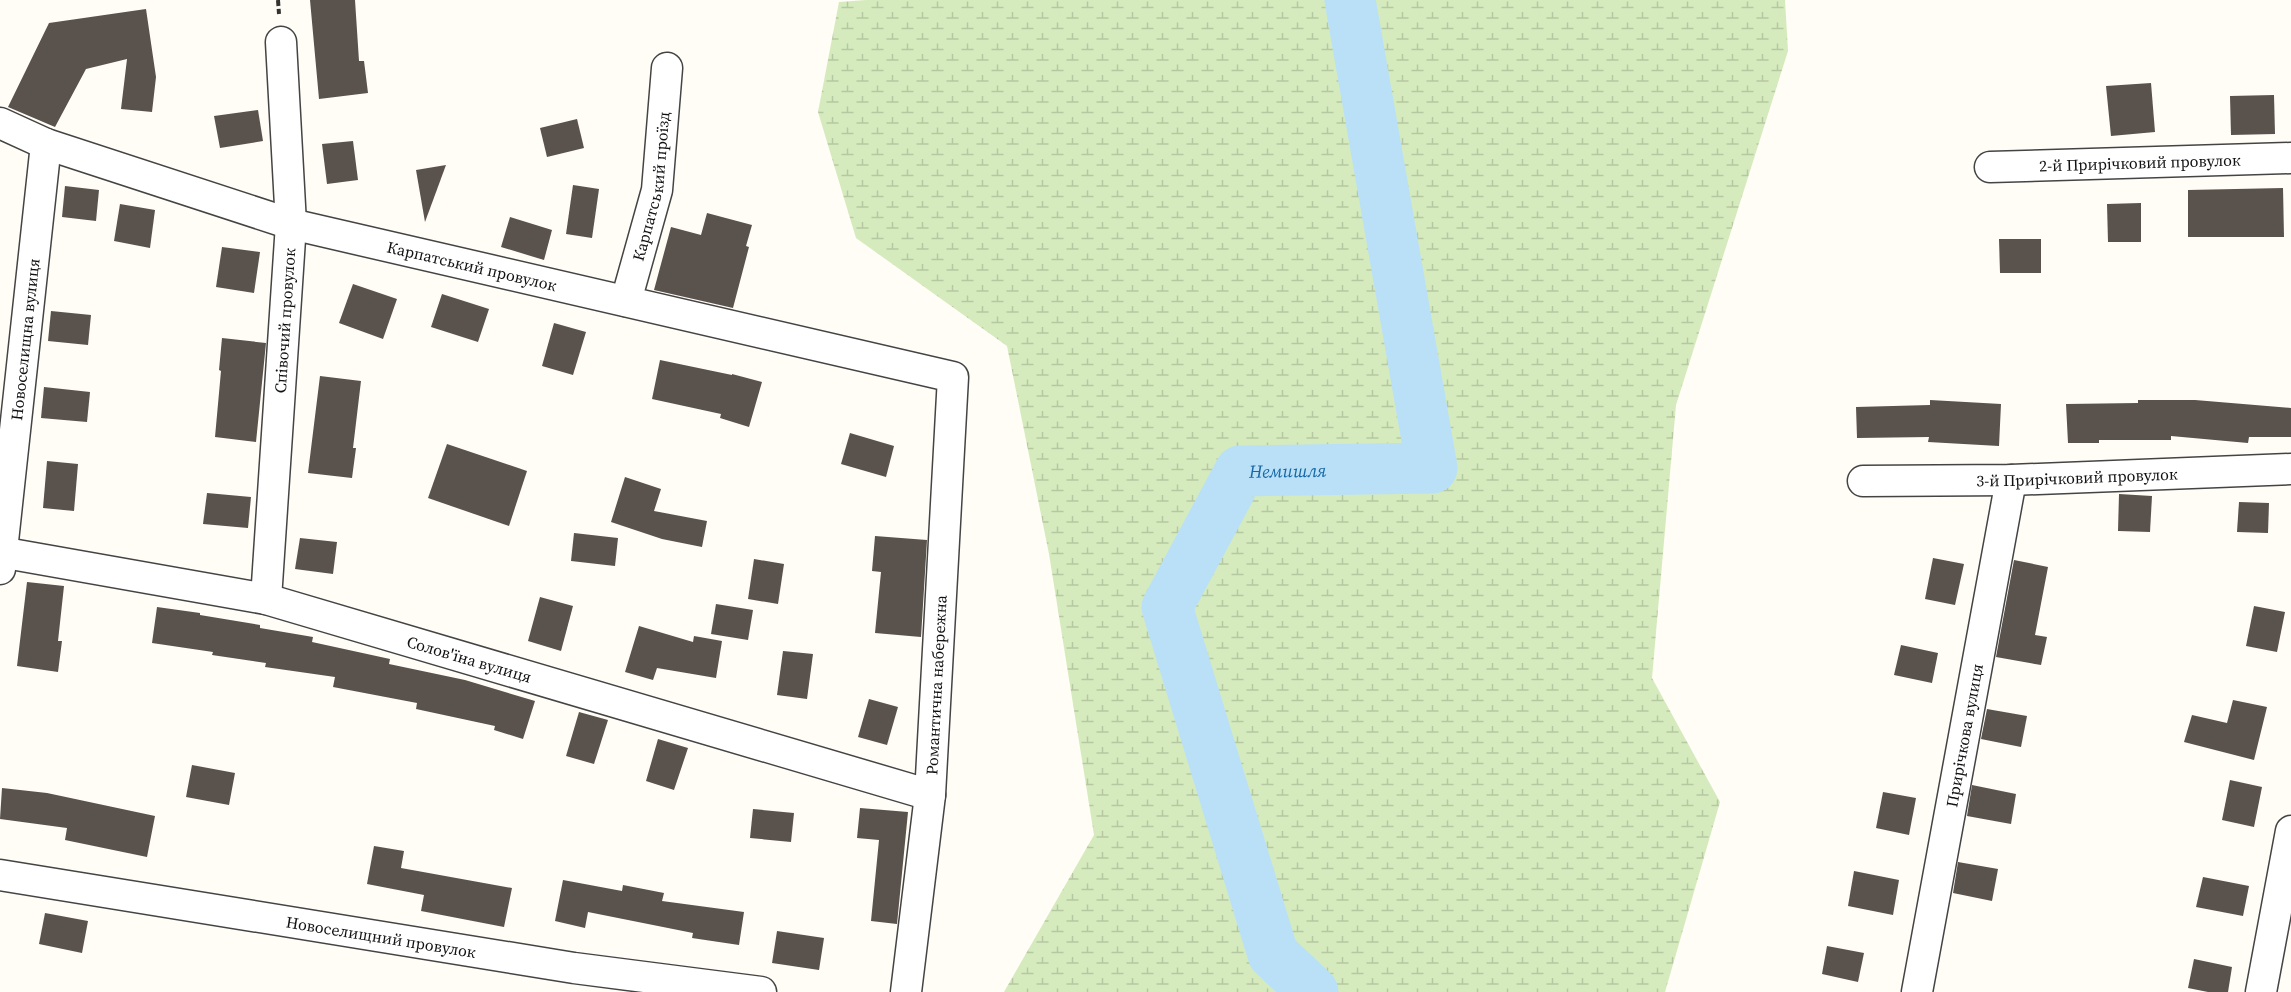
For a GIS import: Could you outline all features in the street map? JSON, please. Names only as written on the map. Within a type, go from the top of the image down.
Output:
[{"type":"street","name":"Співочий провулок","points":[[266,599],[291,224],[281,42]]},
{"type":"street","name":"Карпатський проїзд","points":[[626,301],[657,190],[667,68]]},
{"type":"street","name":"Карпатський провулок","points":[[0,123],[46,144],[291,224],[953,377]]},
{"type":"street","name":"Новоселищна вулиця","points":[[1,558],[46,144]]},
{"type":"street","name":"2-й Прирічковий провулок","points":[[1990,167],[2291,158]]},
{"type":"street","name":"Романтична набережна","points":[[906,992],[930,795],[953,377]]},
{"type":"street","name":"3-й Прирічковий провулок","points":[[1863,481],[2011,480],[2291,469]]},
{"type":"street","name":"Прирічкова вулиця","points":[[1917,992],[2011,480]]},
{"type":"street","name":"Солов'їна вулиця","points":[[1,558],[266,599],[930,795]]},
{"type":"street","points":[[2261,992],[2291,831]]},
{"type":"street","name":"Новоселищний провулок","points":[[0,875],[573,980],[761,992]]},
{"type":"path","points":[[278,0],[279,8]]},
{"type":"green space","points":[[866,0],[1785,0],[1788,51],[1676,405],[1652,678],[1720,802],[1665,992],[1004,992],[1094,835],[1049,554],[1007,346],[856,238],[818,112],[839,2]]},
{"type":"building","points":[[310,0],[355,0],[359,61],[364,61],[368,93],[319,99]]},
{"type":"building","points":[[146,9],[156,77],[152,112],[121,109],[127,59],[86,69],[55,127],[8,107],[49,23]]},
{"type":"building","points":[[2151,83],[2155,132],[2111,136],[2106,86]]},
{"type":"building","points":[[2274,95],[2275,134],[2231,135],[2230,96]]},
{"type":"building","points":[[258,110],[263,141],[220,148],[214,116]]},
{"type":"building","points":[[577,119],[584,148],[547,157],[540,128]]},
{"type":"building","points":[[353,141],[358,180],[327,184],[322,144]]},
{"type":"building","points":[[446,165],[425,222],[416,170]]},
{"type":"building","points":[[573,185],[599,189],[592,238],[566,234]]},
{"type":"building","points":[[65,186],[99,190],[96,221],[62,217]]},
{"type":"building","points":[[2283,188],[2284,237],[2188,237],[2188,190]]},
{"type":"building","points":[[2141,203],[2141,242],[2108,242],[2107,204]]},
{"type":"building","points":[[120,204],[155,210],[150,248],[114,241]]},
{"type":"building","points":[[707,213],[752,225],[746,246],[749,247],[733,308],[654,290],[671,227],[701,235]]},
{"type":"building","points":[[510,217],[552,230],[544,260],[501,247]]},
{"type":"building","points":[[1999,239],[2041,239],[2041,273],[2000,273]]},
{"type":"building","points":[[222,247],[260,252],[254,293],[216,287]]},
{"type":"building","points":[[353,284],[397,299],[383,339],[339,323]]},
{"type":"building","points":[[442,294],[489,309],[478,342],[431,327]]},
{"type":"building","points":[[51,311],[91,315],[88,345],[48,341]]},
{"type":"building","points":[[554,323],[586,332],[573,375],[542,366]]},
{"type":"building","points":[[222,338],[266,343],[256,442],[215,437]]},
{"type":"building","points":[[660,360],[762,382],[749,427],[720,418],[721,414],[652,399]]},
{"type":"building","points":[[320,376],[361,381],[352,478],[308,473]]},
{"type":"building","points":[[44,387],[90,392],[87,422],[41,418]]},
{"type":"building","points":[[1930,400],[2001,404],[1999,446],[1928,442],[1929,437],[1857,438],[1856,407],[1930,405]]},
{"type":"building","points":[[2138,400],[2195,400],[2291,408],[2291,437],[2249,437],[2248,443],[2171,436],[2171,440],[2099,440],[2099,443],[2068,443],[2066,404],[2138,403]]},
{"type":"building","points":[[850,433],[894,446],[886,477],[841,464]]},
{"type":"building","points":[[447,444],[527,471],[509,526],[428,498]]},
{"type":"building","points":[[47,461],[78,464],[74,511],[43,508]]},
{"type":"building","points":[[625,477],[661,489],[654,511],[707,521],[702,547],[662,539],[611,522]]},
{"type":"building","points":[[207,493],[251,497],[248,528],[203,524]]},
{"type":"building","points":[[2119,494],[2152,496],[2150,532],[2118,531]]},
{"type":"building","points":[[2239,502],[2269,503],[2268,533],[2237,532]]},
{"type":"building","points":[[574,533],[618,538],[615,566],[571,561]]},
{"type":"building","points":[[875,536],[927,540],[921,637],[875,633],[881,572],[872,571]]},
{"type":"building","points":[[300,538],[337,542],[333,574],[295,569]]},
{"type":"building","points":[[1933,558],[1964,564],[1955,605],[1925,599]]},
{"type":"building","points":[[754,559],[784,564],[778,604],[748,599]]},
{"type":"building","points":[[2014,560],[2048,567],[2035,635],[2047,637],[2041,665],[1996,657]]},
{"type":"building","points":[[27,582],[64,586],[58,641],[62,641],[58,672],[17,666]]},
{"type":"building","points":[[540,597],[573,606],[561,651],[528,641]]},
{"type":"building","points":[[716,604],[753,610],[748,640],[711,634]]},
{"type":"building","points":[[2254,606],[2285,612],[2277,652],[2246,646]]},
{"type":"building","points":[[157,607],[200,613],[200,615],[260,625],[260,628],[313,637],[312,642],[390,659],[389,664],[465,680],[535,701],[523,739],[494,730],[495,726],[416,709],[417,703],[333,687],[335,677],[265,667],[266,663],[152,643]]},
{"type":"building","points":[[639,626],[693,642],[694,636],[722,641],[716,678],[657,668],[653,680],[625,672]]},
{"type":"building","points":[[1901,645],[1938,653],[1932,683],[1894,675]]},
{"type":"building","points":[[783,651],[813,654],[807,699],[777,695]]},
{"type":"building","points":[[869,699],[898,707],[887,745],[858,737]]},
{"type":"building","points":[[2233,700],[2267,707],[2254,760],[2184,742],[2192,715],[2227,723]]},
{"type":"building","points":[[1987,709],[2027,716],[2021,747],[1981,739]]},
{"type":"building","points":[[579,712],[608,720],[594,764],[566,756]]},
{"type":"building","points":[[658,739],[688,748],[674,790],[646,781]]},
{"type":"building","points":[[192,765],[235,773],[229,805],[186,797]]},
{"type":"building","points":[[2230,780],[2262,787],[2254,827],[2222,820]]},
{"type":"building","points":[[1972,785],[2016,794],[2011,824],[1967,816]]},
{"type":"building","points":[[2,788],[47,793],[155,816],[147,857],[65,840],[67,828],[0,819]]},
{"type":"building","points":[[1883,792],[1916,798],[1909,835],[1876,828]]},
{"type":"building","points":[[860,808],[908,812],[897,924],[871,921],[879,840],[857,838]]},
{"type":"building","points":[[753,809],[794,813],[791,842],[750,838]]},
{"type":"building","points":[[374,846],[404,851],[401,868],[512,888],[504,927],[421,911],[424,895],[367,884]]},
{"type":"building","points":[[1958,862],[1998,869],[1992,901],[1953,893]]},
{"type":"building","points":[[1854,871],[1899,880],[1893,915],[1848,906]]},
{"type":"building","points":[[2203,877],[2249,886],[2243,916],[2196,907]]},
{"type":"building","points":[[563,880],[622,891],[623,885],[664,893],[662,901],[744,912],[739,945],[692,938],[693,933],[588,912],[585,928],[555,921]]},
{"type":"building","points":[[45,913],[88,921],[82,953],[39,944]]},
{"type":"building","points":[[777,931],[824,938],[819,970],[772,963]]},
{"type":"building","points":[[1827,946],[1864,953],[1858,982],[1822,974]]},
{"type":"building","points":[[2194,959],[2232,967],[2228,992],[2208,992],[2188,988]]},
{"type":"waterway","name":"Немишля","points":[[1313,992],[1273,954],[1167,607],[1240,471],[1432,468],[1350,0]]}]
